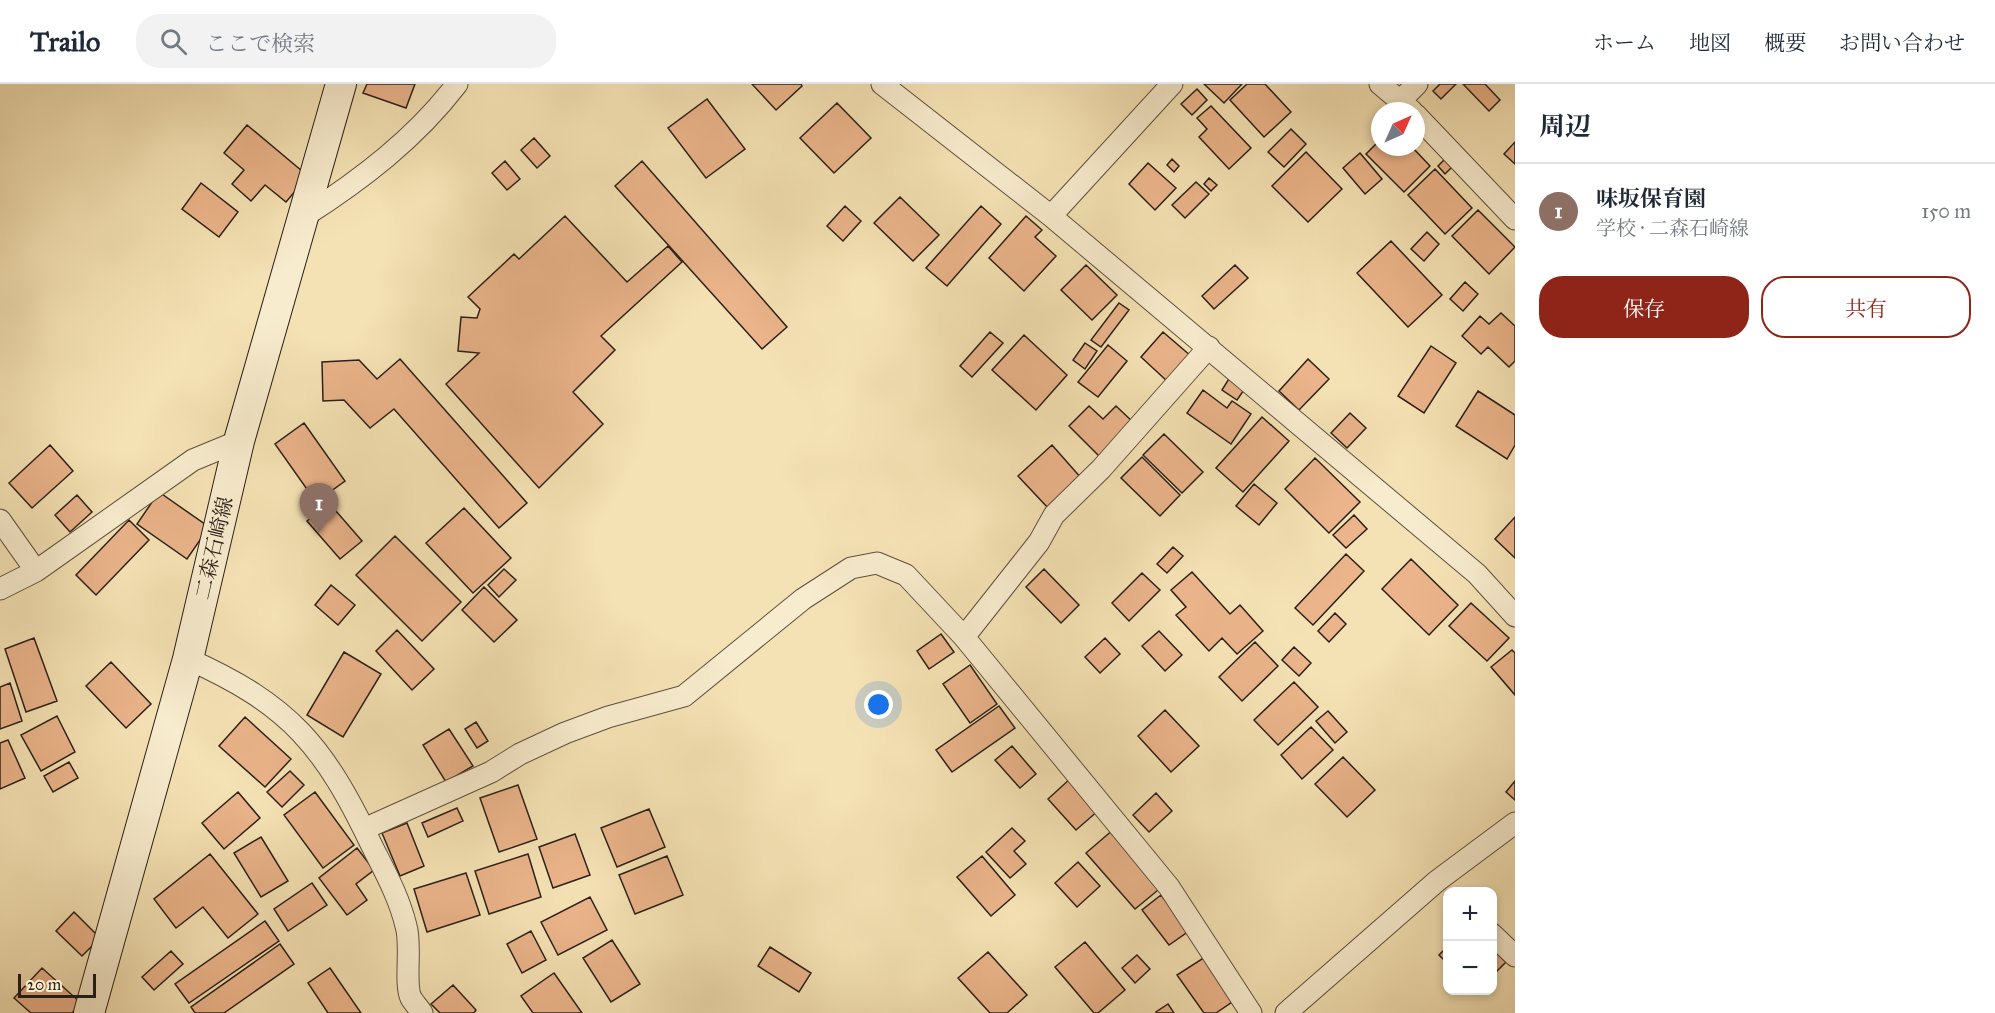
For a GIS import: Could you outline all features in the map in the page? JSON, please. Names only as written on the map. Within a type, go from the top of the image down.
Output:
[{"type":"main road","name":"二森石崎線","points":[[88,1013],[188,659],[239,441],[341,84]]},
{"type":"street","points":[[303,217],[387,156],[432,117],[458,84]]},
{"type":"street","points":[[882,84],[1051,216],[1209,347],[1477,574],[1515,616]]},
{"type":"street","points":[[1051,216],[1172,84]]},
{"type":"street","points":[[1380,84],[1401,102]]},
{"type":"street","points":[[1408,102],[1417,84]]},
{"type":"street","points":[[1425,124],[1515,219]]},
{"type":"street","points":[[964,637],[1039,542],[1054,515],[1101,469],[1209,347]]},
{"type":"street","points":[[0,589],[36,571],[193,460],[239,441]]},
{"type":"street","points":[[0,520],[36,571]]},
{"type":"street","points":[[364,829],[491,772],[565,733],[608,717],[684,696],[803,598],[851,568],[878,564],[906,575],[964,637],[1169,888],[1251,1013]]},
{"type":"street","points":[[188,659],[252,691],[306,736],[322,754],[364,829],[401,909],[408,938],[410,997],[422,1013]]},
{"type":"street","points":[[1286,1013],[1443,886],[1515,823]]},
{"type":"street","points":[[1497,939],[1515,956]]},
{"type":"building","points":[[367,84],[415,84],[406,108],[363,93]]},
{"type":"building","points":[[752,84],[801,84],[802,86],[776,110]]},
{"type":"building","points":[[1204,84],[1242,84],[1224,103]]},
{"type":"building","points":[[1247,84],[1265,84],[1291,112],[1264,137],[1230,100]]},
{"type":"building","points":[[1440,84],[1456,84],[1441,99],[1433,91]]},
{"type":"building","points":[[1463,84],[1485,84],[1500,100],[1489,111]]},
{"type":"building","points":[[1197,89],[1207,100],[1192,115],[1181,104]]},
{"type":"building","points":[[707,99],[745,149],[706,178],[668,128]]},
{"type":"building","points":[[837,103],[871,138],[834,173],[800,138]]},
{"type":"building","points":[[1211,106],[1251,148],[1229,169],[1199,137],[1207,129],[1197,118]]},
{"type":"building","points":[[247,125],[308,176],[286,202],[265,185],[251,201],[232,184],[244,170],[224,153]]},
{"type":"building","points":[[1291,129],[1306,144],[1284,167],[1268,152]]},
{"type":"building","points":[[534,138],[550,156],[537,168],[521,150]]},
{"type":"building","points":[[1515,142],[1515,164],[1504,154]]},
{"type":"building","points":[[1371,149],[1371,156],[1421,156],[1430,166],[1404,192],[1366,154]]},
{"type":"building","points":[[1306,152],[1342,189],[1308,222],[1272,186]]},
{"type":"building","points":[[1360,153],[1382,179],[1365,194],[1343,168]]},
{"type":"building","points":[[1446,158],[1454,165],[1445,174],[1438,166]]},
{"type":"building","points":[[1172,159],[1179,166],[1174,172],[1167,165]]},
{"type":"building","points":[[505,161],[520,179],[507,190],[492,173]]},
{"type":"building","points":[[642,161],[787,327],[762,349],[615,186]]},
{"type":"building","points":[[1148,163],[1176,188],[1155,210],[1129,184]]},
{"type":"building","points":[[1435,169],[1472,208],[1445,234],[1408,195]]},
{"type":"building","points":[[1209,178],[1217,185],[1211,191],[1204,184]]},
{"type":"building","points":[[1196,182],[1209,194],[1185,218],[1172,205]]},
{"type":"building","points":[[201,183],[238,212],[219,237],[182,209]]},
{"type":"building","points":[[900,197],[939,235],[913,261],[874,223]]},
{"type":"building","points":[[845,206],[861,221],[843,241],[827,226]]},
{"type":"building","points":[[981,206],[1001,224],[947,286],[926,268]]},
{"type":"building","points":[[1478,210],[1515,247],[1489,274],[1452,236]]},
{"type":"building","points":[[565,216],[627,282],[668,246],[682,262],[601,336],[615,350],[573,392],[603,424],[539,488],[446,384],[479,353],[458,351],[461,317],[477,318],[480,309],[468,297],[514,254],[519,259]]},
{"type":"building","points":[[1026,216],[1042,230],[1035,237],[1056,256],[1024,291],[989,258]]},
{"type":"building","points":[[1427,232],[1439,244],[1424,261],[1411,249]]},
{"type":"building","points":[[1391,241],[1442,295],[1408,327],[1357,273]]},
{"type":"building","points":[[1086,265],[1117,295],[1092,320],[1061,290]]},
{"type":"building","points":[[1235,265],[1248,278],[1214,309],[1202,296]]},
{"type":"building","points":[[1465,282],[1478,294],[1463,311],[1450,299]]},
{"type":"building","points":[[1119,303],[1129,310],[1101,347],[1091,340]]},
{"type":"building","points":[[1501,313],[1515,326],[1515,361],[1509,367],[1488,347],[1481,354],[1462,336],[1480,316],[1489,324]]},
{"type":"building","points":[[990,332],[1003,343],[972,377],[960,366]]},
{"type":"building","points":[[1163,332],[1191,356],[1168,382],[1141,357]]},
{"type":"building","points":[[1024,335],[1067,375],[1036,410],[992,370]]},
{"type":"building","points":[[1085,343],[1097,351],[1085,369],[1073,360]]},
{"type":"building","points":[[1108,345],[1127,361],[1098,397],[1078,382]]},
{"type":"building","points":[[1431,346],[1456,363],[1424,413],[1398,396]]},
{"type":"building","points":[[400,359],[527,503],[499,528],[394,409],[370,428],[344,400],[323,401],[322,362],[359,360],[377,379]]},
{"type":"building","points":[[1308,359],[1329,379],[1299,410],[1279,391]]},
{"type":"building","points":[[1230,377],[1246,387],[1237,400],[1222,390]]},
{"type":"building","points":[[1203,390],[1227,408],[1232,401],[1251,414],[1231,444],[1187,413]]},
{"type":"building","points":[[1478,391],[1515,415],[1515,445],[1507,459],[1456,426]]},
{"type":"building","points":[[1089,406],[1103,419],[1116,406],[1134,423],[1100,457],[1069,426]]},
{"type":"building","points":[[1350,413],[1366,428],[1347,448],[1331,433]]},
{"type":"building","points":[[1262,417],[1289,441],[1243,492],[1216,468]]},
{"type":"building","points":[[304,423],[345,481],[316,502],[275,444]]},
{"type":"building","points":[[1164,434],[1203,472],[1182,493],[1143,455]]},
{"type":"building","points":[[50,445],[73,471],[32,508],[9,483]]},
{"type":"building","points":[[1052,445],[1082,479],[1049,509],[1018,476]]},
{"type":"building","points":[[1142,457],[1180,495],[1160,516],[1121,478]]},
{"type":"building","points":[[1315,458],[1360,502],[1329,533],[1285,489]]},
{"type":"building","points":[[1254,484],[1277,503],[1259,525],[1236,506]]},
{"type":"building","points":[[159,492],[209,527],[187,559],[137,524]]},
{"type":"building","points":[[77,495],[92,512],[70,532],[55,515]]},
{"type":"building","points":[[329,503],[362,541],[340,559],[307,521]]},
{"type":"building","points":[[464,508],[511,558],[473,593],[426,543]]},
{"type":"building","points":[[1354,515],[1367,529],[1346,548],[1333,535]]},
{"type":"building","points":[[1515,517],[1515,558],[1495,539]]},
{"type":"building","points":[[129,520],[149,540],[96,595],[76,575]]},
{"type":"building","points":[[395,536],[461,602],[422,641],[356,575]]},
{"type":"building","points":[[1173,547],[1183,556],[1167,573],[1157,564]]},
{"type":"building","points":[[1346,554],[1364,571],[1313,625],[1295,608]]},
{"type":"building","points":[[1411,559],[1458,605],[1429,635],[1382,589]]},
{"type":"building","points":[[504,569],[516,580],[499,597],[488,585]]},
{"type":"building","points":[[1044,569],[1079,605],[1061,623],[1026,587]]},
{"type":"building","points":[[1192,572],[1230,614],[1240,605],[1263,631],[1237,654],[1222,638],[1209,651],[1176,615],[1186,607],[1171,590]]},
{"type":"building","points":[[1142,573],[1160,590],[1129,621],[1112,603]]},
{"type":"building","points":[[331,585],[355,605],[338,625],[315,605]]},
{"type":"building","points":[[484,587],[517,620],[494,642],[462,610]]},
{"type":"building","points":[[1471,603],[1509,638],[1487,661],[1449,626]]},
{"type":"building","points":[[1335,613],[1346,624],[1329,642],[1318,631]]},
{"type":"building","points":[[397,630],[434,669],[412,690],[376,651]]},
{"type":"building","points":[[1159,631],[1182,655],[1165,671],[1142,646]]},
{"type":"building","points":[[941,634],[954,652],[929,669],[917,651]]},
{"type":"building","points":[[34,638],[57,701],[26,712],[5,649]]},
{"type":"building","points":[[1105,638],[1120,654],[1100,673],[1085,657]]},
{"type":"building","points":[[1255,642],[1278,666],[1242,701],[1219,677]]},
{"type":"building","points":[[1294,647],[1311,663],[1299,676],[1282,660]]},
{"type":"building","points":[[1512,650],[1515,653],[1515,695],[1491,667]]},
{"type":"building","points":[[344,652],[381,674],[343,737],[307,715]]},
{"type":"building","points":[[111,662],[151,704],[126,728],[86,686]]},
{"type":"building","points":[[970,665],[997,704],[970,723],[943,684]]},
{"type":"building","points":[[1294,682],[1318,707],[1278,745],[1254,720]]},
{"type":"building","points":[[10,683],[22,721],[0,729],[0,687]]},
{"type":"building","points":[[999,706],[1015,728],[952,772],[936,750]]},
{"type":"building","points":[[1165,710],[1199,746],[1171,772],[1138,736]]},
{"type":"building","points":[[1328,711],[1347,732],[1335,743],[1316,721]]},
{"type":"building","points":[[57,716],[75,752],[41,771],[21,735]]},
{"type":"building","points":[[245,717],[291,759],[265,787],[219,746]]},
{"type":"building","points":[[476,722],[488,741],[477,748],[465,729]]},
{"type":"building","points":[[1311,727],[1333,750],[1302,779],[1281,755]]},
{"type":"building","points":[[449,729],[473,766],[446,782],[423,745]]},
{"type":"building","points":[[8,740],[25,778],[0,789],[0,743]]},
{"type":"building","points":[[1012,746],[1036,774],[1020,788],[995,760]]},
{"type":"building","points":[[1343,757],[1375,790],[1347,817],[1315,784]]},
{"type":"building","points":[[69,762],[78,778],[53,792],[44,776]]},
{"type":"building","points":[[290,771],[304,785],[282,807],[267,792]]},
{"type":"building","points":[[1071,778],[1099,810],[1076,830],[1048,799]]},
{"type":"building","points":[[1515,781],[1515,800],[1506,792]]},
{"type":"building","points":[[518,785],[537,839],[499,852],[480,798]]},
{"type":"building","points":[[238,792],[260,818],[224,849],[202,823]]},
{"type":"building","points":[[315,792],[354,845],[323,868],[284,815]]},
{"type":"building","points":[[1156,793],[1172,811],[1149,832],[1133,815]]},
{"type":"building","points":[[457,808],[463,821],[428,837],[422,823]]},
{"type":"building","points":[[649,809],[665,847],[617,867],[601,828]]},
{"type":"building","points":[[407,823],[424,866],[400,876],[382,833]]},
{"type":"building","points":[[1012,828],[1025,841],[1014,851],[1026,864],[1010,878],[986,852]]},
{"type":"building","points":[[1114,829],[1163,886],[1135,909],[1086,853]]},
{"type":"building","points":[[575,834],[590,875],[553,888],[539,847]]},
{"type":"building","points":[[261,837],[288,881],[261,897],[234,853]]},
{"type":"building","points":[[357,848],[374,870],[356,884],[367,900],[347,915],[319,878]]},
{"type":"building","points":[[210,854],[258,914],[228,938],[203,907],[176,928],[154,899]]},
{"type":"building","points":[[528,854],[541,897],[489,914],[475,871]]},
{"type":"building","points":[[667,856],[683,895],[635,914],[619,875]]},
{"type":"building","points":[[982,856],[1015,895],[991,916],[957,877]]},
{"type":"building","points":[[1078,862],[1100,886],[1077,907],[1055,883]]},
{"type":"building","points":[[466,873],[480,915],[427,932],[414,889]]},
{"type":"building","points":[[312,883],[327,905],[288,931],[274,909]]},
{"type":"building","points":[[1161,895],[1189,931],[1169,945],[1142,910]]},
{"type":"building","points":[[590,897],[607,930],[558,955],[541,922]]},
{"type":"building","points":[[74,912],[100,938],[82,956],[56,931]]},
{"type":"building","points":[[265,921],[279,941],[189,1003],[175,984]]},
{"type":"building","points":[[531,931],[546,960],[522,973],[507,944]]},
{"type":"building","points":[[612,940],[640,984],[611,1002],[583,958]]},
{"type":"building","points":[[1085,942],[1125,990],[1098,1013],[1094,1013],[1055,967]]},
{"type":"building","points":[[280,944],[294,964],[224,1013],[195,1013],[191,1007]]},
{"type":"building","points":[[770,947],[811,973],[799,992],[758,966]]},
{"type":"building","points":[[171,951],[183,964],[154,990],[142,977]]},
{"type":"building","points":[[988,952],[1027,995],[1007,1013],[990,1013],[958,978]]},
{"type":"building","points":[[1497,954],[1506,962],[1497,971]]},
{"type":"building","points":[[1137,955],[1150,969],[1135,983],[1122,968]]},
{"type":"building","points":[[1205,957],[1235,1000],[1216,1013],[1204,1013],[1177,975]]},
{"type":"building","points":[[42,968],[81,1003],[72,1013],[31,1013],[14,998]]},
{"type":"building","points":[[330,968],[361,1013],[328,1013],[308,983]]},
{"type":"building","points":[[554,973],[582,1013],[533,1013],[521,996]]},
{"type":"building","points":[[453,985],[476,1010],[474,1013],[440,1013],[431,1004]]},
{"type":"building","points":[[1168,1004],[1174,1013],[1156,1013],[1156,1012]]},
{"type":"place","name":"味坂保育園","points":[[319,533]]}]
